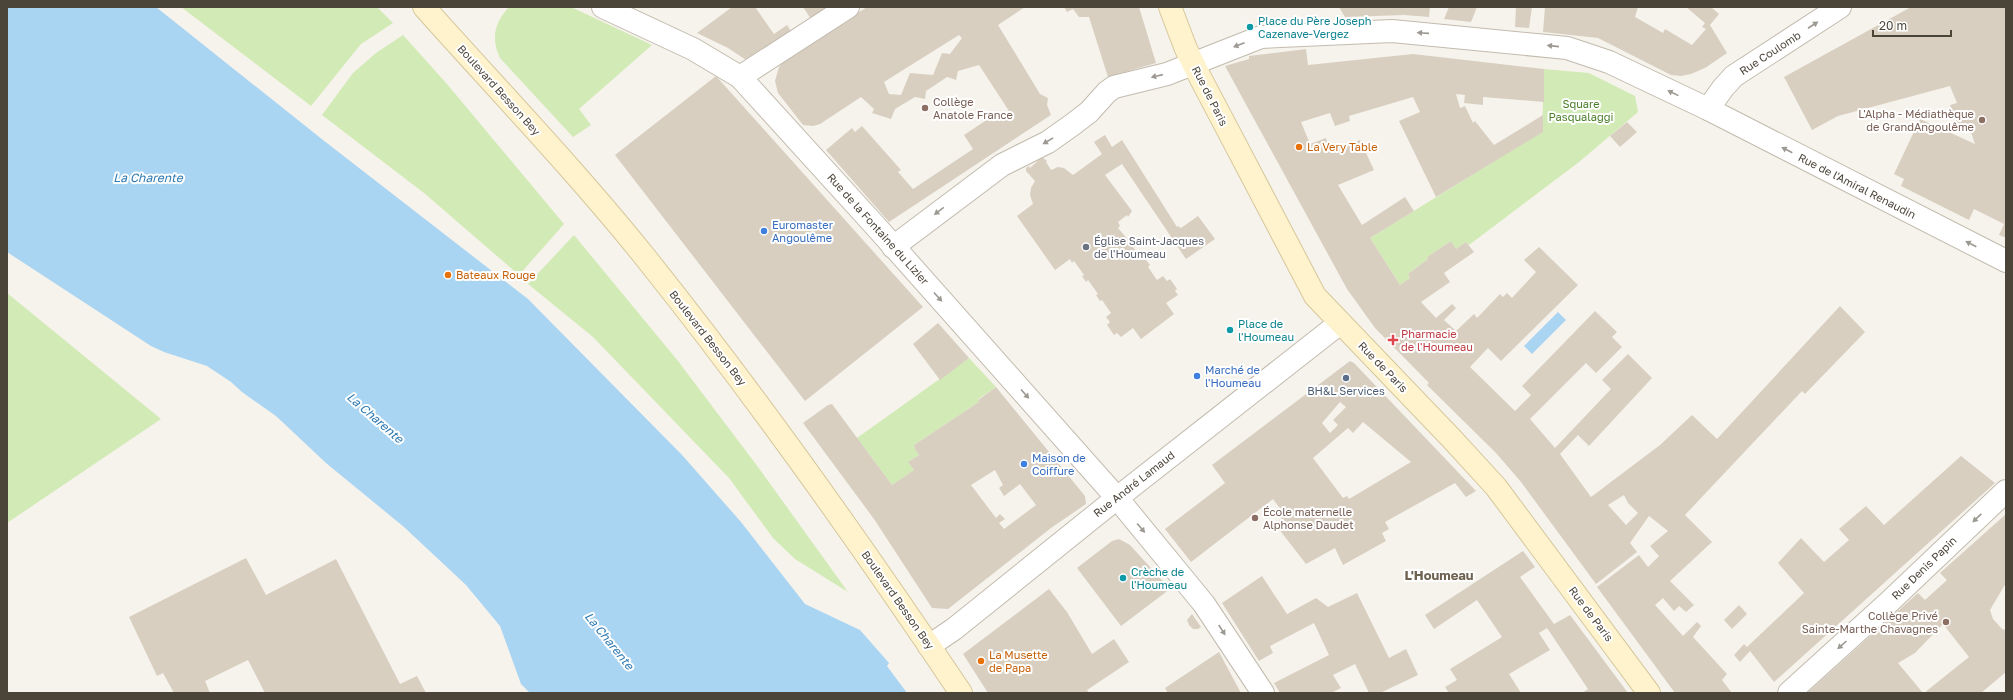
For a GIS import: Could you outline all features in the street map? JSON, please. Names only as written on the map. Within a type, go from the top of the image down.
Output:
[{"type":"main road","name":"Boulevard Besson Bey","points":[[424,7],[552,148],[644,256],[788,443],[961,693]]},
{"type":"main road","name":"Rue de Paris","points":[[1170,7],[1193,63],[1315,296],[1496,487],[1649,693]]},
{"type":"street","name":"Rue de la Fontaine du Lizier","points":[[603,7],[693,49],[740,77],[1117,498],[1204,604],[1263,693]]},
{"type":"street","points":[[740,77],[848,7]]},
{"type":"street","name":"Rue Coulomb","points":[[1708,109],[1723,88],[1734,76],[1840,7]]},
{"type":"street","name":"Rue de l'Amiral Renaudin","points":[[893,247],[1002,165],[1048,142],[1072,125],[1089,112],[1107,92],[1114,87],[1167,74],[1261,37],[1392,31],[1427,33],[1567,48],[1584,52],[1609,62],[1708,109],[2006,261]]},
{"type":"street","name":"Rue André Lamaud","points":[[929,646],[954,629],[1117,498],[1340,323]]},
{"type":"street","name":"Rue Denis Papin","points":[[1789,693],[1887,604],[2006,491]]},
{"type":"green space","points":[[181,7],[377,7],[393,23],[361,44],[311,106]]},
{"type":"green space","points":[[509,7],[571,7],[652,45],[579,109],[591,125],[573,137],[500,58],[497,51],[495,38],[497,25]]},
{"type":"green space","points":[[403,35],[447,84],[564,224],[519,275],[424,193],[322,115],[353,73],[376,53]]},
{"type":"green space","name":"Square Pasqualaggi","points":[[1544,69],[1589,73],[1635,96],[1638,112],[1579,162],[1469,245],[1466,242],[1456,249],[1451,241],[1427,257],[1428,259],[1408,274],[1410,278],[1400,285],[1370,238],[1542,132]]},
{"type":"green space","points":[[574,235],[678,361],[758,467],[848,592],[795,559],[773,538],[729,478],[593,337],[528,284]]},
{"type":"green space","points":[[7,293],[161,419],[7,523]]},
{"type":"green space","points":[[969,358],[996,387],[978,399],[979,402],[914,445],[919,455],[908,462],[914,470],[892,485],[857,438]]},
{"type":"water","name":"La Charente","points":[[7,7],[156,7],[323,140],[528,299],[682,455],[741,522],[805,604],[860,630],[889,663],[887,666],[907,693],[530,693],[521,684],[500,626],[466,585],[404,527],[326,463],[276,416],[207,366],[164,352],[151,346],[7,252]]},
{"type":"water","points":[[1558,312],[1566,320],[1532,354],[1524,346]]},
{"type":"building","points":[[732,7],[755,7],[774,34],[787,25],[792,33],[749,62],[728,48],[697,33]]},
{"type":"building","points":[[803,7],[829,7],[811,19]]},
{"type":"building","points":[[867,7],[1025,7],[998,25],[1040,94],[1048,98],[1047,105],[1051,115],[889,222],[826,150],[852,128],[855,132],[862,126],[901,170],[898,172],[913,189],[973,149],[964,135],[991,117],[994,121],[1009,111],[979,65],[958,71],[956,80],[947,77],[926,91],[925,99],[915,97],[895,109],[891,119],[872,113],[874,109],[861,97],[820,124],[813,126],[803,125],[778,93],[775,81],[779,67],[785,60]],"holes":[[[959,35],[962,38],[950,54],[942,53],[933,75],[910,73],[901,95],[889,94],[884,82]]]},
{"type":"building","points":[[1064,7],[1139,7],[1156,63],[1108,77],[1089,17],[1079,17],[1073,9],[1067,12]]},
{"type":"building","points":[[1339,7],[1430,7],[1429,17],[1404,15],[1345,17]]},
{"type":"building","points":[[1449,7],[1477,7],[1471,22],[1444,19]]},
{"type":"building","points":[[1516,7],[1532,7],[1529,28],[1515,27]]},
{"type":"building","points":[[1545,7],[1638,7],[1635,17],[1663,33],[1665,29],[1692,45],[1706,29],[1702,27],[1705,23],[1686,7],[1711,7],[1719,14],[1710,25],[1727,53],[1705,68],[1691,74],[1681,76],[1671,75],[1598,38],[1543,32]]},
{"type":"building","name":"L'Alpha - Médiathèque de GrandAngoulême","points":[[1911,7],[2006,7],[2006,238],[1999,235],[2004,224],[1974,209],[1969,220],[1901,186],[1904,179],[1894,174],[1920,119],[1975,144],[1968,124],[1959,127],[1950,105],[1957,103],[1950,86],[1838,116],[1812,130],[1784,77]]},
{"type":"building","points":[[1306,49],[1308,65],[1413,54],[1544,69],[1544,102],[1483,97],[1483,105],[1464,103],[1465,95],[1456,94],[1460,108],[1465,106],[1473,123],[1475,121],[1494,145],[1543,115],[1543,132],[1436,197],[1399,121],[1420,112],[1413,97],[1349,116],[1350,121],[1335,126],[1330,113],[1301,122],[1310,144],[1326,138],[1330,151],[1360,140],[1374,170],[1338,185],[1362,225],[1405,197],[1414,211],[1370,238],[1400,285],[1410,278],[1408,274],[1428,259],[1427,257],[1451,241],[1456,249],[1466,242],[1474,252],[1444,273],[1450,282],[1421,302],[1436,318],[1452,304],[1456,308],[1444,320],[1456,331],[1474,314],[1477,318],[1500,294],[1503,297],[1507,293],[1512,298],[1536,272],[1524,260],[1539,247],[1578,285],[1501,361],[1488,348],[1470,367],[1515,411],[1531,395],[1522,386],[1595,311],[1617,332],[1612,337],[1622,347],[1596,373],[1586,363],[1530,419],[1555,448],[1611,389],[1602,380],[1628,354],[1652,378],[1589,446],[1578,435],[1560,454],[1591,497],[1660,445],[1692,415],[1717,439],[1840,306],[1865,332],[1805,394],[1802,391],[1685,515],[1712,542],[1670,581],[1694,605],[1686,612],[1679,606],[1674,611],[1663,598],[1655,605],[1683,636],[1697,622],[1701,626],[1693,637],[1727,674],[1722,680],[1732,693],[1675,693],[1597,587],[1639,555],[1648,567],[1659,556],[1650,546],[1668,531],[1649,516],[1630,543],[1637,552],[1596,584],[1521,482],[1496,453],[1427,385],[1429,383],[1375,328],[1347,289],[1225,66],[1249,59],[1249,56]],"holes":[[[1624,495],[1628,503],[1638,513],[1626,525],[1608,505]]]},
{"type":"building","name":"Euromaster Angoulême","points":[[716,76],[923,307],[805,401],[615,155]]},
{"type":"building","points":[[1627,122],[1637,132],[1620,147],[1610,136]]},
{"type":"building","name":"Église Saint-Jacques de l'Houmeau","points":[[1105,135],[1112,147],[1122,140],[1177,227],[1178,226],[1181,228],[1198,216],[1215,239],[1186,259],[1122,164],[1105,175],[1132,211],[1128,217],[1127,215],[1118,222],[1120,226],[1118,228],[1129,241],[1132,240],[1136,246],[1133,247],[1143,260],[1145,259],[1150,265],[1148,267],[1157,280],[1163,276],[1167,281],[1170,279],[1177,289],[1175,291],[1178,295],[1166,303],[1174,314],[1141,339],[1133,328],[1121,337],[1117,333],[1114,335],[1107,325],[1110,322],[1106,317],[1111,313],[1102,300],[1100,301],[1096,295],[1098,294],[1088,280],[1086,282],[1082,276],[1084,275],[1074,261],[1072,263],[1070,259],[1055,270],[1017,216],[1033,204],[1030,195],[1031,188],[1035,181],[1026,171],[1026,168],[1029,166],[1030,168],[1042,157],[1047,161],[1046,162],[1051,170],[1058,167],[1064,168],[1073,175],[1102,154],[1094,142]]},
{"type":"building","points":[[938,323],[969,358],[940,380],[913,344]]},
{"type":"building","points":[[1350,361],[1354,363],[1476,491],[1466,497],[1455,483],[1385,522],[1389,529],[1382,533],[1386,541],[1343,565],[1335,548],[1306,564],[1275,524],[1285,515],[1273,499],[1191,562],[1165,529],[1225,483],[1212,465]],"holes":[[[1340,402],[1346,407],[1333,420],[1338,425],[1330,433],[1322,423]],[[1363,422],[1411,462],[1349,499],[1347,496],[1343,498],[1313,458],[1348,428],[1353,433]]]},
{"type":"building","points":[[996,387],[1085,496],[1086,504],[1051,528],[948,609],[932,608],[874,519],[803,423],[828,405],[832,404],[892,485],[914,470],[908,462],[919,455],[914,445],[979,402],[978,400]],"holes":[[[995,470],[1003,485],[999,488],[1004,496],[1020,484],[1036,505],[1004,529],[999,523],[1005,519],[1000,514],[996,518],[971,485]]]},
{"type":"building","points":[[1961,456],[1995,483],[1774,682],[1750,651],[1740,662],[1734,655],[1744,644],[1747,647],[1804,593],[1778,563],[1801,538],[1824,562],[1849,540],[1839,529],[1866,506],[1884,525]]},
{"type":"building","name":"Collège Privé Sainte-Marthe Chavagnes","points":[[2006,514],[2006,583],[1990,610],[1993,619],[2002,629],[2006,630],[2006,672],[1981,693],[1924,693],[1969,657],[1943,624],[1915,653],[1898,663],[1923,693],[1807,693],[1918,593],[1925,600],[1947,580],[1940,573]]},
{"type":"building","name":"Crèche de l'Houmeau","points":[[1119,539],[1130,545],[1170,589],[1121,626],[1077,568],[1112,541]]},
{"type":"building","points":[[1523,551],[1535,567],[1520,577],[1554,624],[1570,615],[1628,693],[1582,693],[1588,689],[1547,628],[1539,633],[1550,650],[1509,674],[1521,693],[1449,693],[1445,687],[1457,680],[1450,669],[1502,637],[1477,600],[1434,629],[1425,615]]},
{"type":"building","points":[[246,558],[266,595],[336,559],[400,684],[417,676],[426,693],[265,693],[248,660],[205,681],[210,693],[174,693],[163,673],[157,676],[129,617]]},
{"type":"building","points":[[1262,576],[1287,614],[1316,598],[1328,607],[1357,593],[1389,658],[1406,649],[1418,675],[1380,693],[1369,693],[1355,664],[1333,675],[1341,688],[1331,693],[1280,693],[1274,683],[1329,655],[1314,623],[1270,646],[1273,653],[1259,661],[1222,603]]},
{"type":"building","points":[[1049,589],[1067,612],[1092,654],[1114,639],[1129,662],[1087,690],[1089,693],[988,693],[963,654]]},
{"type":"building","points":[[1739,605],[1747,614],[1732,629],[1724,620]]},
{"type":"building","points":[[1192,614],[1201,627],[1198,629],[1193,629],[1187,620]]},
{"type":"building","points":[[1219,652],[1241,693],[1168,693],[1165,688]]},
{"type":"place","name":"Place du Père Joseph Cazenave-Vergez","points":[[1250,27]]},
{"type":"place","name":"Collège Anatole France","points":[[925,108]]},
{"type":"place","name":"L'Alpha - Médiathèque de GrandAngoulême","points":[[1982,120]]},
{"type":"place","name":"La Very Table","points":[[1299,147]]},
{"type":"place","name":"Euromaster Angoulême","points":[[764,231]]},
{"type":"place","name":"Église Saint-Jacques de l'Houmeau","points":[[1086,247]]},
{"type":"place","name":"Bateaux Rouge","points":[[448,275]]},
{"type":"place","name":"Place de l'Houmeau","points":[[1230,330]]},
{"type":"place","name":"Pharmacie de l'Houmeau","points":[[1393,340]]},
{"type":"place","name":"Marché de l'Houmeau","points":[[1197,376]]},
{"type":"place","name":"BH&L Services","points":[[1346,378]]},
{"type":"place","name":"Maison de Coiffure","points":[[1024,464]]},
{"type":"place","name":"École maternelle Alphonse Daudet","points":[[1255,518]]},
{"type":"place","name":"Crèche de l'Houmeau","points":[[1123,578]]},
{"type":"place","name":"Collège Privé Sainte-Marthe Chavagnes","points":[[1946,622]]},
{"type":"place","name":"La Musette de Papa","points":[[981,661]]},
{"type":"district","name":"L'Houmeau","points":[[1439,575]]}]
